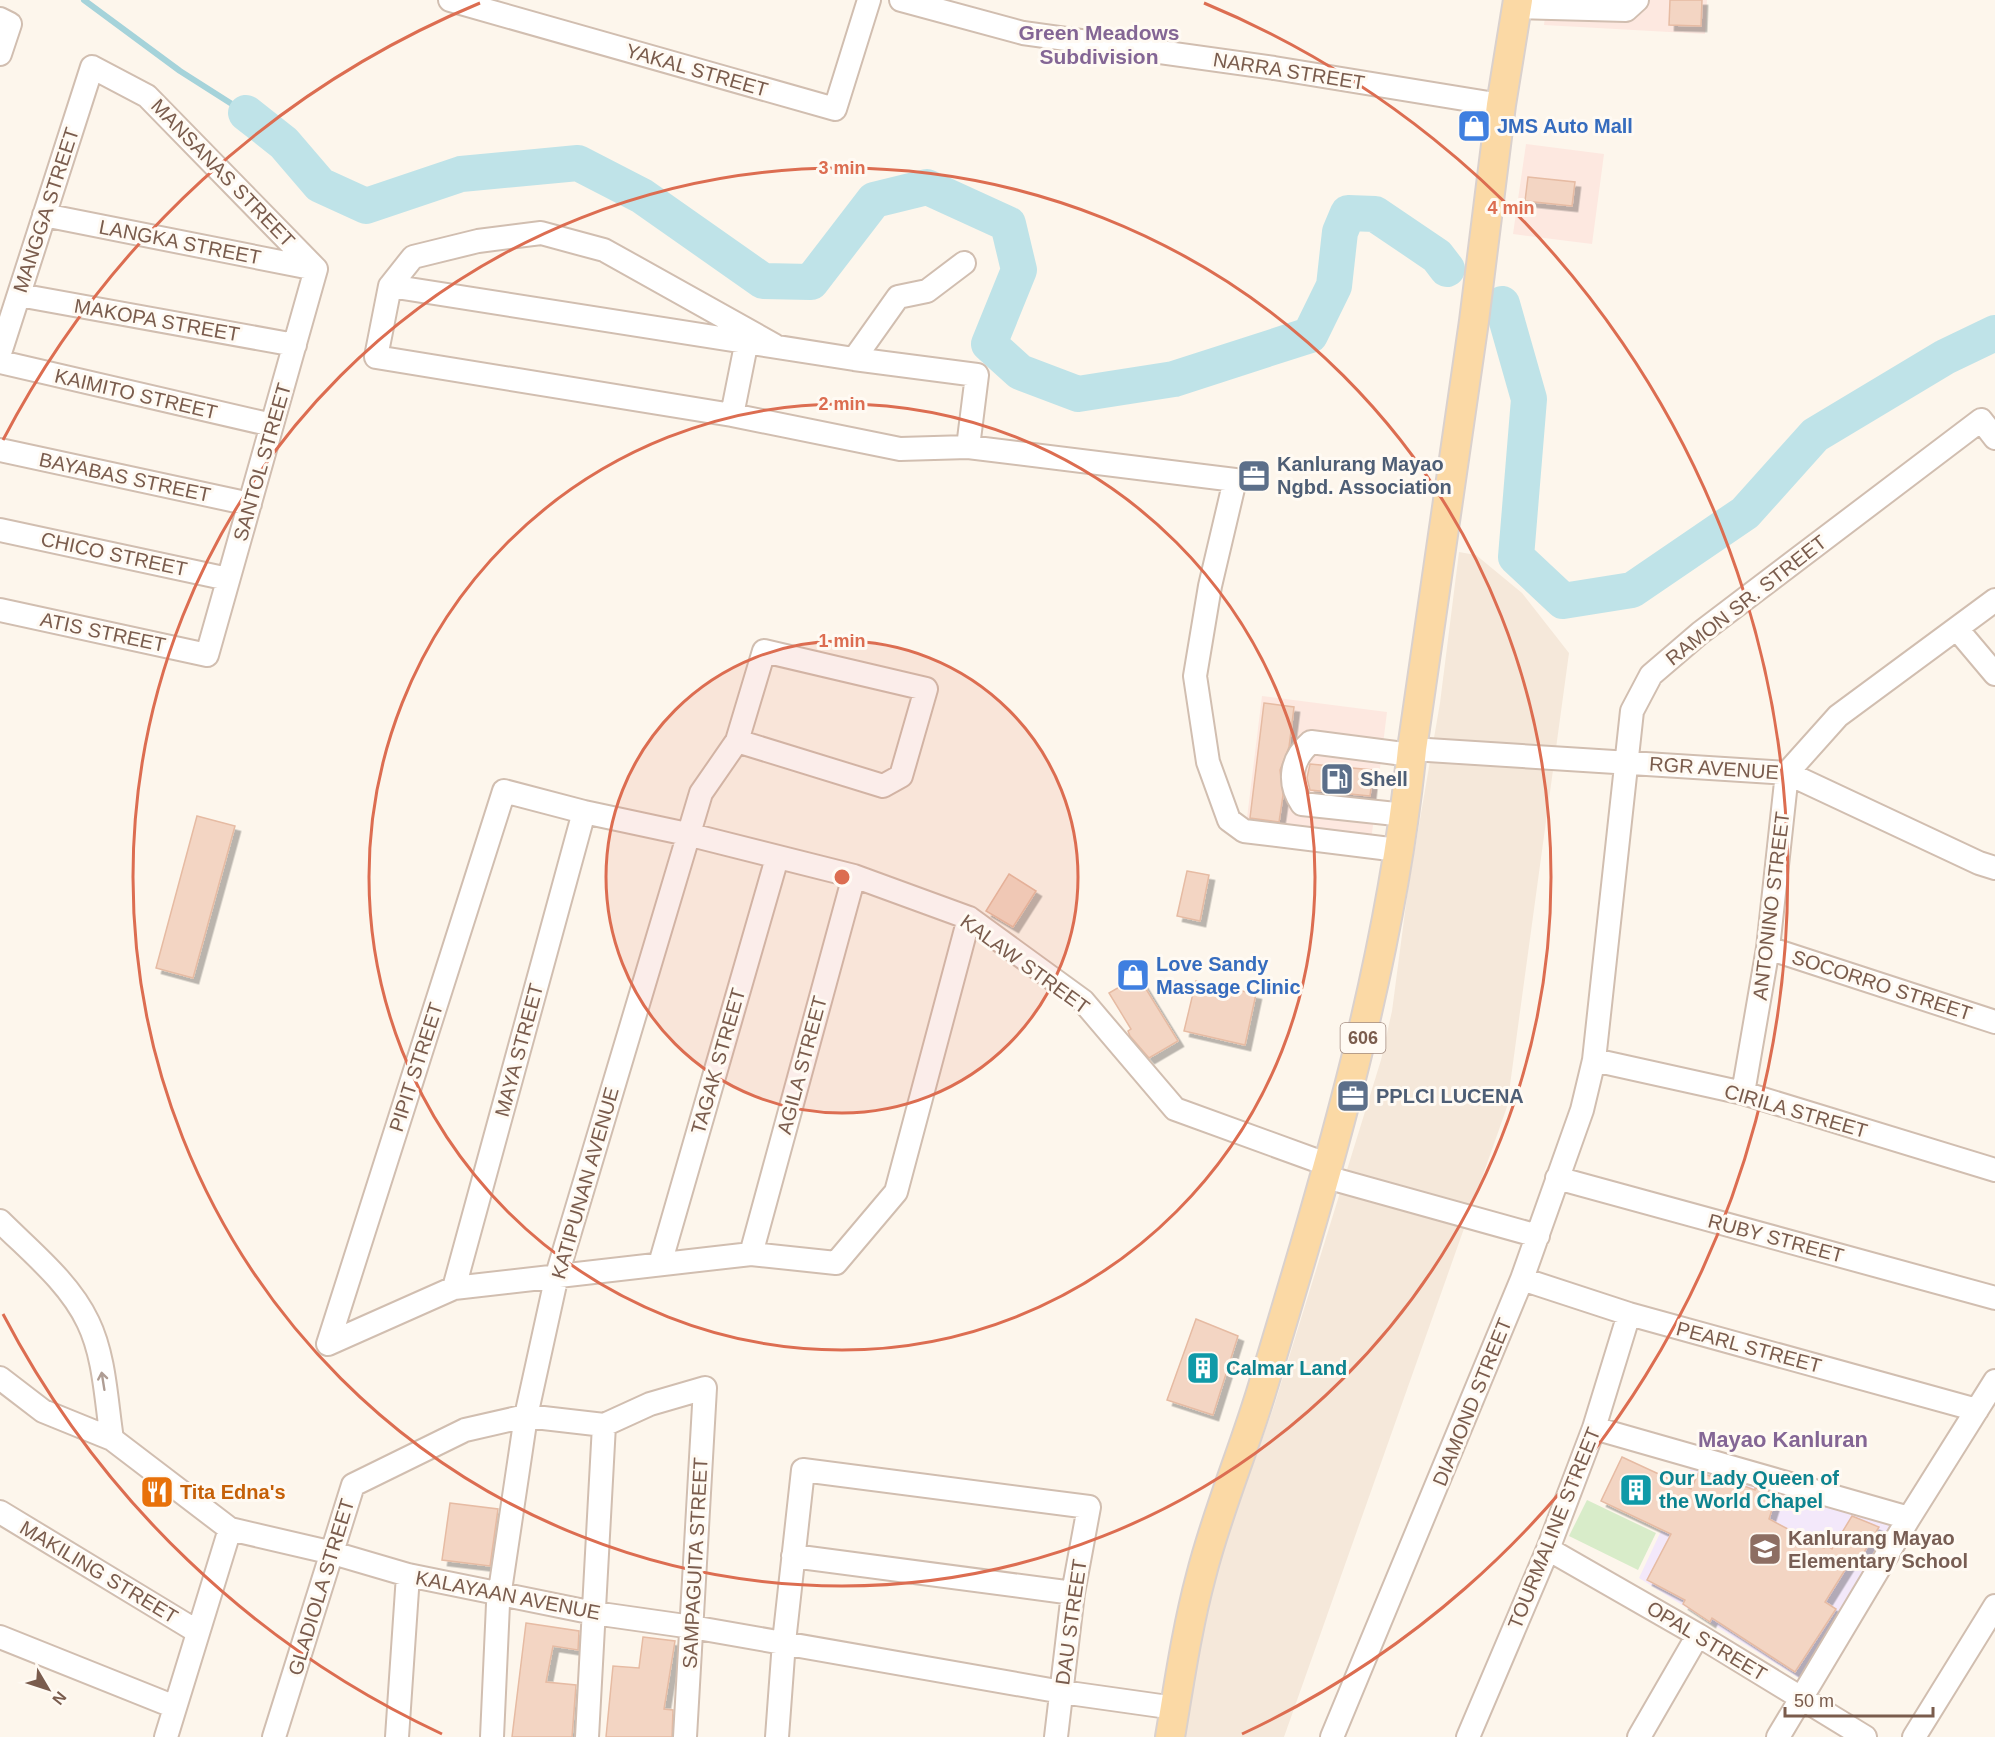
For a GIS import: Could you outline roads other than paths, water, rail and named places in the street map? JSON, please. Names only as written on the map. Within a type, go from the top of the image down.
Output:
[{"type":"main road","name":"606","points":[[1170,1737],[1201,1576],[1259,1398],[1328,1171],[1370,1005],[1405,815],[1474,321],[1501,105],[1517,3]]},
{"type":"street","name":"YAKAL STREET","points":[[450,0],[835,109],[868,0]]},
{"type":"street","name":"NARRA STREET","points":[[901,0],[1023,33],[1274,68],[1501,105]]},
{"type":"street","points":[[1517,3],[1626,10],[1637,0]]},
{"type":"street","points":[[0,54],[5,22]]},
{"type":"street","name":"MANGGA STREET","points":[[0,353],[92,67]]},
{"type":"street","name":"MANSANAS STREET","points":[[92,67],[147,96],[316,269]]},
{"type":"street","name":"LANGKA STREET","points":[[44,215],[316,269]]},
{"type":"street","points":[[774,345],[604,250],[541,233],[478,241],[413,257],[390,286],[376,357],[732,415],[900,449],[968,447],[1235,480],[1210,586],[1195,676],[1208,762],[1228,820],[1244,831],[1398,850]]},
{"type":"street","points":[[854,359],[897,297],[927,291],[964,264]]},
{"type":"street","name":"SANTOL STREET","points":[[207,655],[316,269]]},
{"type":"street","points":[[390,286],[747,340],[854,359],[976,375],[968,447]]},
{"type":"street","name":"MAKOPA STREET","points":[[19,295],[295,345]]},
{"type":"street","points":[[732,415],[747,340]]},
{"type":"street","name":"KAIMITO STREET","points":[[0,363],[272,424]]},
{"type":"street","name":"RAMON SR. STREET","points":[[1594,1060],[1632,711],[1652,675],[1700,633],[1981,420],[1995,438]]},
{"type":"street","name":"BAYABAS STREET","points":[[0,450],[250,504]]},
{"type":"street","name":"CHICO STREET","points":[[0,530],[228,579]]},
{"type":"street","points":[[1787,773],[1838,716],[1995,600]]},
{"type":"street","name":"ATIS STREET","points":[[0,610],[207,655]]},
{"type":"street","points":[[1957,629],[1995,674]]},
{"type":"street","name":"KATIPUNAN AVENUE","points":[[492,1737],[500,1594],[526,1416],[557,1275],[701,793],[737,741],[764,651],[926,688],[901,776],[883,786],[737,741]]},
{"type":"street","name":"RGR AVENUE","points":[[1405,815],[1302,804],[1294,789],[1293,773],[1298,756],[1311,742],[1412,752],[1626,762],[1787,773],[1979,863],[1995,868]]},
{"type":"street","name":"ANTONINO STREET","points":[[1743,1093],[1768,948],[1787,773]]},
{"type":"street","name":"KALAW STREET","points":[[504,791],[854,876],[969,918],[1083,1001],[1175,1109],[1328,1171],[1538,1236]]},
{"type":"street","name":"PIPIT STREET","points":[[454,1288],[328,1344],[504,791]]},
{"type":"street","name":"MAYA STREET","points":[[454,1288],[584,812]]},
{"type":"street","name":"TAGAK STREET","points":[[660,1264],[777,858]]},
{"type":"street","name":"AGILA STREET","points":[[751,1254],[854,876]]},
{"type":"street","points":[[454,1288],[751,1254],[836,1263],[896,1192],[969,918]]},
{"type":"street","name":"SOCORRO STREET","points":[[1768,948],[1995,1022]]},
{"type":"street","name":"CIRILA STREET","points":[[1594,1060],[1743,1093],[1995,1170]]},
{"type":"street","name":"DIAMOND STREET","points":[[1332,1737],[1522,1279],[1582,1110],[1594,1060]]},
{"type":"street","name":"RUBY STREET","points":[[1557,1178],[1995,1298]]},
{"type":"street","points":[[0,1221],[66,1287],[88,1321],[98,1350],[112,1439]]},
{"type":"street","name":"PEARL STREET","points":[[1522,1279],[1629,1314],[1977,1410]]},
{"type":"street","name":"TOURMALINE STREET","points":[[1468,1737],[1548,1549],[1594,1428],[1629,1314]]},
{"type":"street","name":"KALAYAAN AVENUE","points":[[0,1378],[43,1411],[112,1439],[230,1529],[333,1553],[408,1575],[594,1613],[783,1642],[1062,1692],[1175,1708]]},
{"type":"street","points":[[1778,1737],[1909,1518],[1995,1382]]},
{"type":"street","name":"SAMPAGUITA STREET","points":[[604,1425],[650,1404],[705,1388],[685,1737]]},
{"type":"street","name":"GLADIOLA STREET","points":[[274,1737],[353,1485],[465,1430],[526,1416],[604,1425]]},
{"type":"street","points":[[587,1737],[604,1425]]},
{"type":"street","points":[[1594,1428],[1909,1518]]},
{"type":"street","name":"DAU STREET","points":[[793,1556],[803,1470],[1089,1507],[1073,1593],[1056,1737]]},
{"type":"street","name":"MAKILING STREET","points":[[0,1512],[198,1632]]},
{"type":"street","points":[[166,1737],[230,1529]]},
{"type":"street","name":"OPAL STREET","points":[[1548,1549],[1698,1635],[1865,1737]]},
{"type":"street","points":[[777,1737],[783,1642],[793,1556],[1073,1593]]},
{"type":"street","points":[[397,1737],[408,1575]]},
{"type":"street","points":[[1914,1737],[1995,1606]]},
{"type":"street","points":[[1639,1737],[1698,1635]]},
{"type":"street","points":[[0,1637],[175,1707]]},
{"type":"waterway","points":[[84,0],[180,71],[246,113]]},
{"type":"waterway","points":[[246,113],[284,143],[320,185],[366,206],[461,174],[578,163],[642,196],[763,281],[811,282],[874,200],[927,187],[1008,224],[1019,270],[989,344],[1020,372],[1078,394],[1174,379],[1310,335],[1334,286],[1340,232],[1348,213],[1375,214],[1437,256],[1447,269]]},
{"type":"waterway","points":[[1502,304],[1529,399],[1516,557],[1563,601],[1632,590],[1745,513],[1815,435],[1945,357],[1995,333]]},
{"type":"place","name":"JMS Auto Mall","points":[[1474,126]]},
{"type":"place","name":"Kanlurang Mayao Ngbd. Association","points":[[1254,476]]},
{"type":"place","name":"Shell","points":[[1337,779]]},
{"type":"place","name":"Love Sandy Massage Clinic","points":[[1133,975]]},
{"type":"place","name":"PPLCI LUCENA","points":[[1353,1096]]},
{"type":"place","name":"Calmar Land","points":[[1203,1368]]},
{"type":"place","name":"Our Lady Queen of the World Chapel","points":[[1636,1490]]},
{"type":"place","name":"Tita Edna's","points":[[157,1492]]},
{"type":"place","name":"Kanlurang Mayao Elementary School","points":[[1765,1549]]},
{"type":"district","name":"Green Meadows Subdivision","points":[[1099,44]]},
{"type":"district","name":"Mayao Kanluran","points":[[1783,1439]]}]
